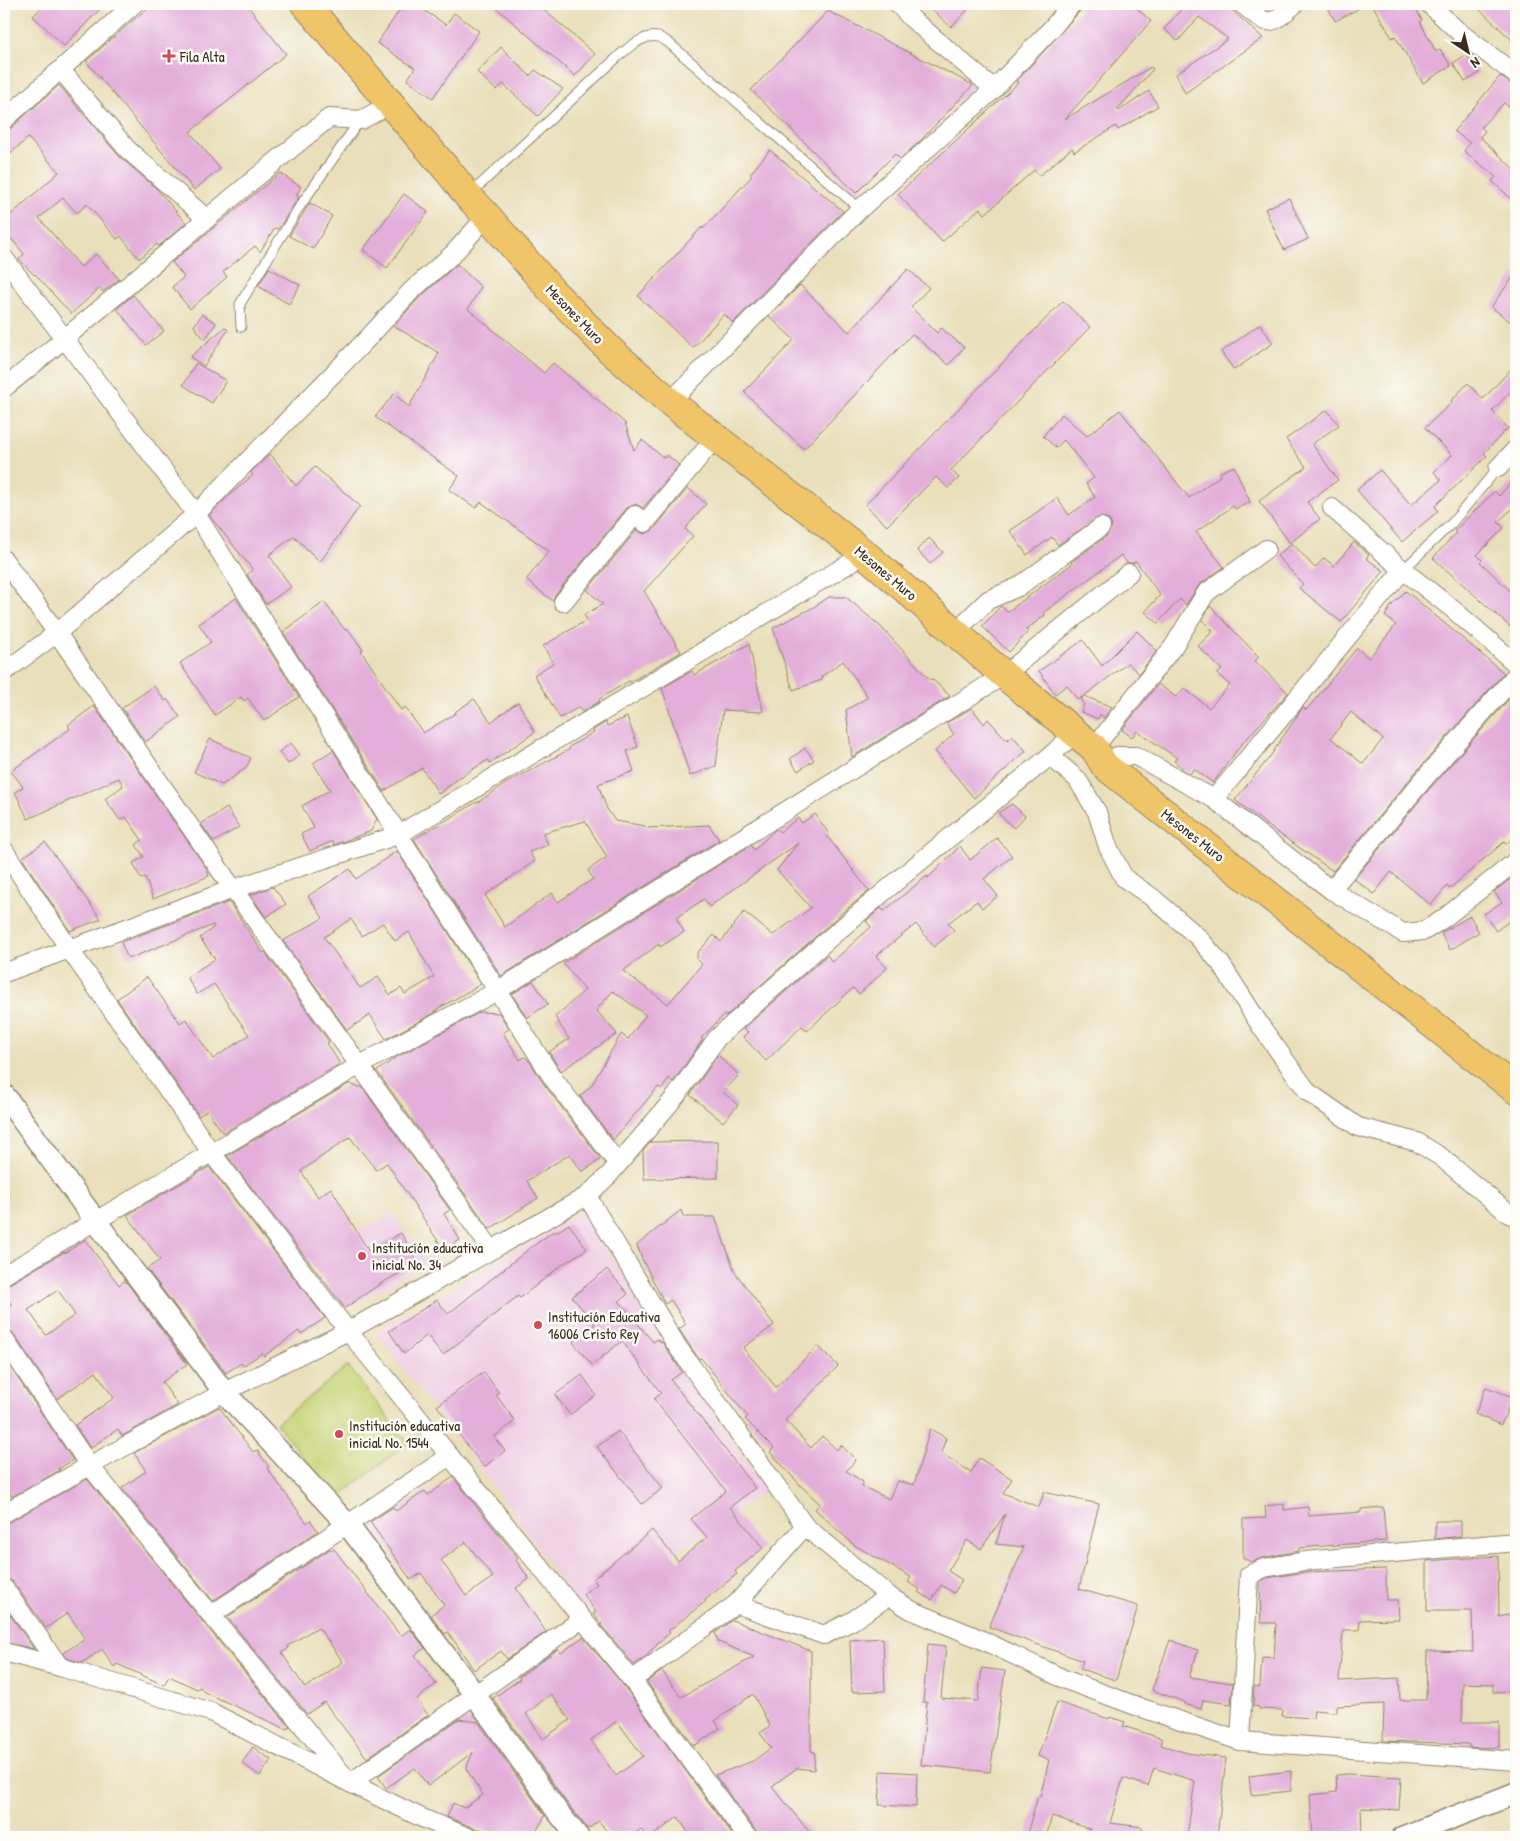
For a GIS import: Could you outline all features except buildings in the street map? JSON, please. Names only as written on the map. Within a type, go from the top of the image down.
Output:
[{"type":"highway","name":"Mesones Muro","points":[[305,4],[468,196],[552,291],[611,351],[715,438],[865,554],[1091,749],[1516,1090]]},
{"type":"street","points":[[4,120],[134,4]]},
{"type":"street","points":[[898,4],[912,19],[994,89]]},
{"type":"street","points":[[670,402],[860,209],[994,89],[1072,4]]},
{"type":"street","points":[[1242,4],[1264,21],[1272,22],[1295,4]]},
{"type":"street","points":[[1429,4],[1459,32],[1516,74]]},
{"type":"street","points":[[61,70],[127,149],[207,219]]},
{"type":"street","points":[[4,388],[329,118],[361,120],[391,104]]},
{"type":"street","points":[[4,672],[57,633],[196,514],[411,291],[454,253],[487,216]]},
{"type":"street","points":[[4,258],[196,514],[552,1077],[618,1164]]},
{"type":"street","points":[[563,602],[635,515],[645,523],[715,438]]},
{"type":"street","points":[[1498,468],[1516,448]]},
{"type":"street","points":[[1332,508],[1516,664]]},
{"type":"street","points":[[955,632],[988,600],[1018,587],[1101,527]]},
{"type":"street","points":[[1091,749],[1173,647],[1206,593],[1266,549]]},
{"type":"street","points":[[4,973],[233,889],[398,835],[865,554]]},
{"type":"street","points":[[4,560],[57,633],[233,889],[491,1249]]},
{"type":"street","points":[[1214,799],[1403,570]]},
{"type":"street","points":[[4,1275],[360,1065],[497,991],[1004,675],[1129,573]]},
{"type":"street","points":[[1331,890],[1423,780],[1516,675]]},
{"type":"street","points":[[4,1513],[224,1392],[348,1331],[587,1196],[618,1164],[676,1096],[717,1038],[832,936],[1050,756],[1091,749],[1117,756],[1136,756],[1214,799],[1331,890],[1403,933],[1424,931],[1516,861]]},
{"type":"street","points":[[1050,756],[1077,779],[1096,812],[1108,847],[1124,878],[1153,898],[1198,937],[1221,964],[1262,1028],[1308,1092],[1358,1127],[1417,1142],[1441,1157],[1516,1217]]},
{"type":"street","points":[[4,850],[70,950],[211,1152],[348,1331],[632,1680],[748,1837]]},
{"type":"street","points":[[4,1095],[224,1392],[348,1524],[557,1811],[578,1837]]},
{"type":"street","points":[[587,1196],[677,1346],[805,1526],[889,1596],[911,1610],[978,1638],[1066,1680],[1139,1708],[1240,1741],[1516,1761]]},
{"type":"street","points":[[4,1339],[90,1465],[350,1783]]},
{"type":"street","points":[[211,1615],[450,1456]]},
{"type":"street","points":[[632,1680],[736,1604],[805,1526]]},
{"type":"street","points":[[1240,1741],[1249,1575],[1264,1568],[1305,1561],[1516,1542]]},
{"type":"street","points":[[4,1588],[60,1667]]},
{"type":"street","points":[[736,1604],[824,1635],[852,1621],[889,1596]]},
{"type":"street","points":[[350,1783],[582,1619]]},
{"type":"street","points":[[4,1652],[211,1712],[350,1783],[422,1818],[468,1837]]},
{"type":"street","points":[[1403,1837],[1516,1793]]},
{"type":"lane","points":[[468,196],[622,53],[636,43],[648,38],[658,37],[669,43],[860,209]]},
{"type":"lane","points":[[241,328],[240,304],[298,209],[361,120]]},
{"type":"lane","points":[[1403,570],[1452,523],[1498,468]]},
{"type":"shaded area","points":[[582,1212],[766,1491],[584,1615],[511,1509],[375,1332]]},
{"type":"shaded area","points":[[392,1213],[428,1263],[342,1312],[308,1259]]},
{"type":"green space","points":[[348,1366],[408,1443],[336,1499],[276,1423]]},
{"type":"place","name":"Fila Alta","points":[[169,56]]},
{"type":"place","name":"Institución educativa inicial No. 34","points":[[362,1256]]},
{"type":"place","name":"Institución Educativa 16006 Cristo Rey","points":[[538,1325]]},
{"type":"place","name":"Institución educativa inicial No. 1544","points":[[339,1434]]}]
